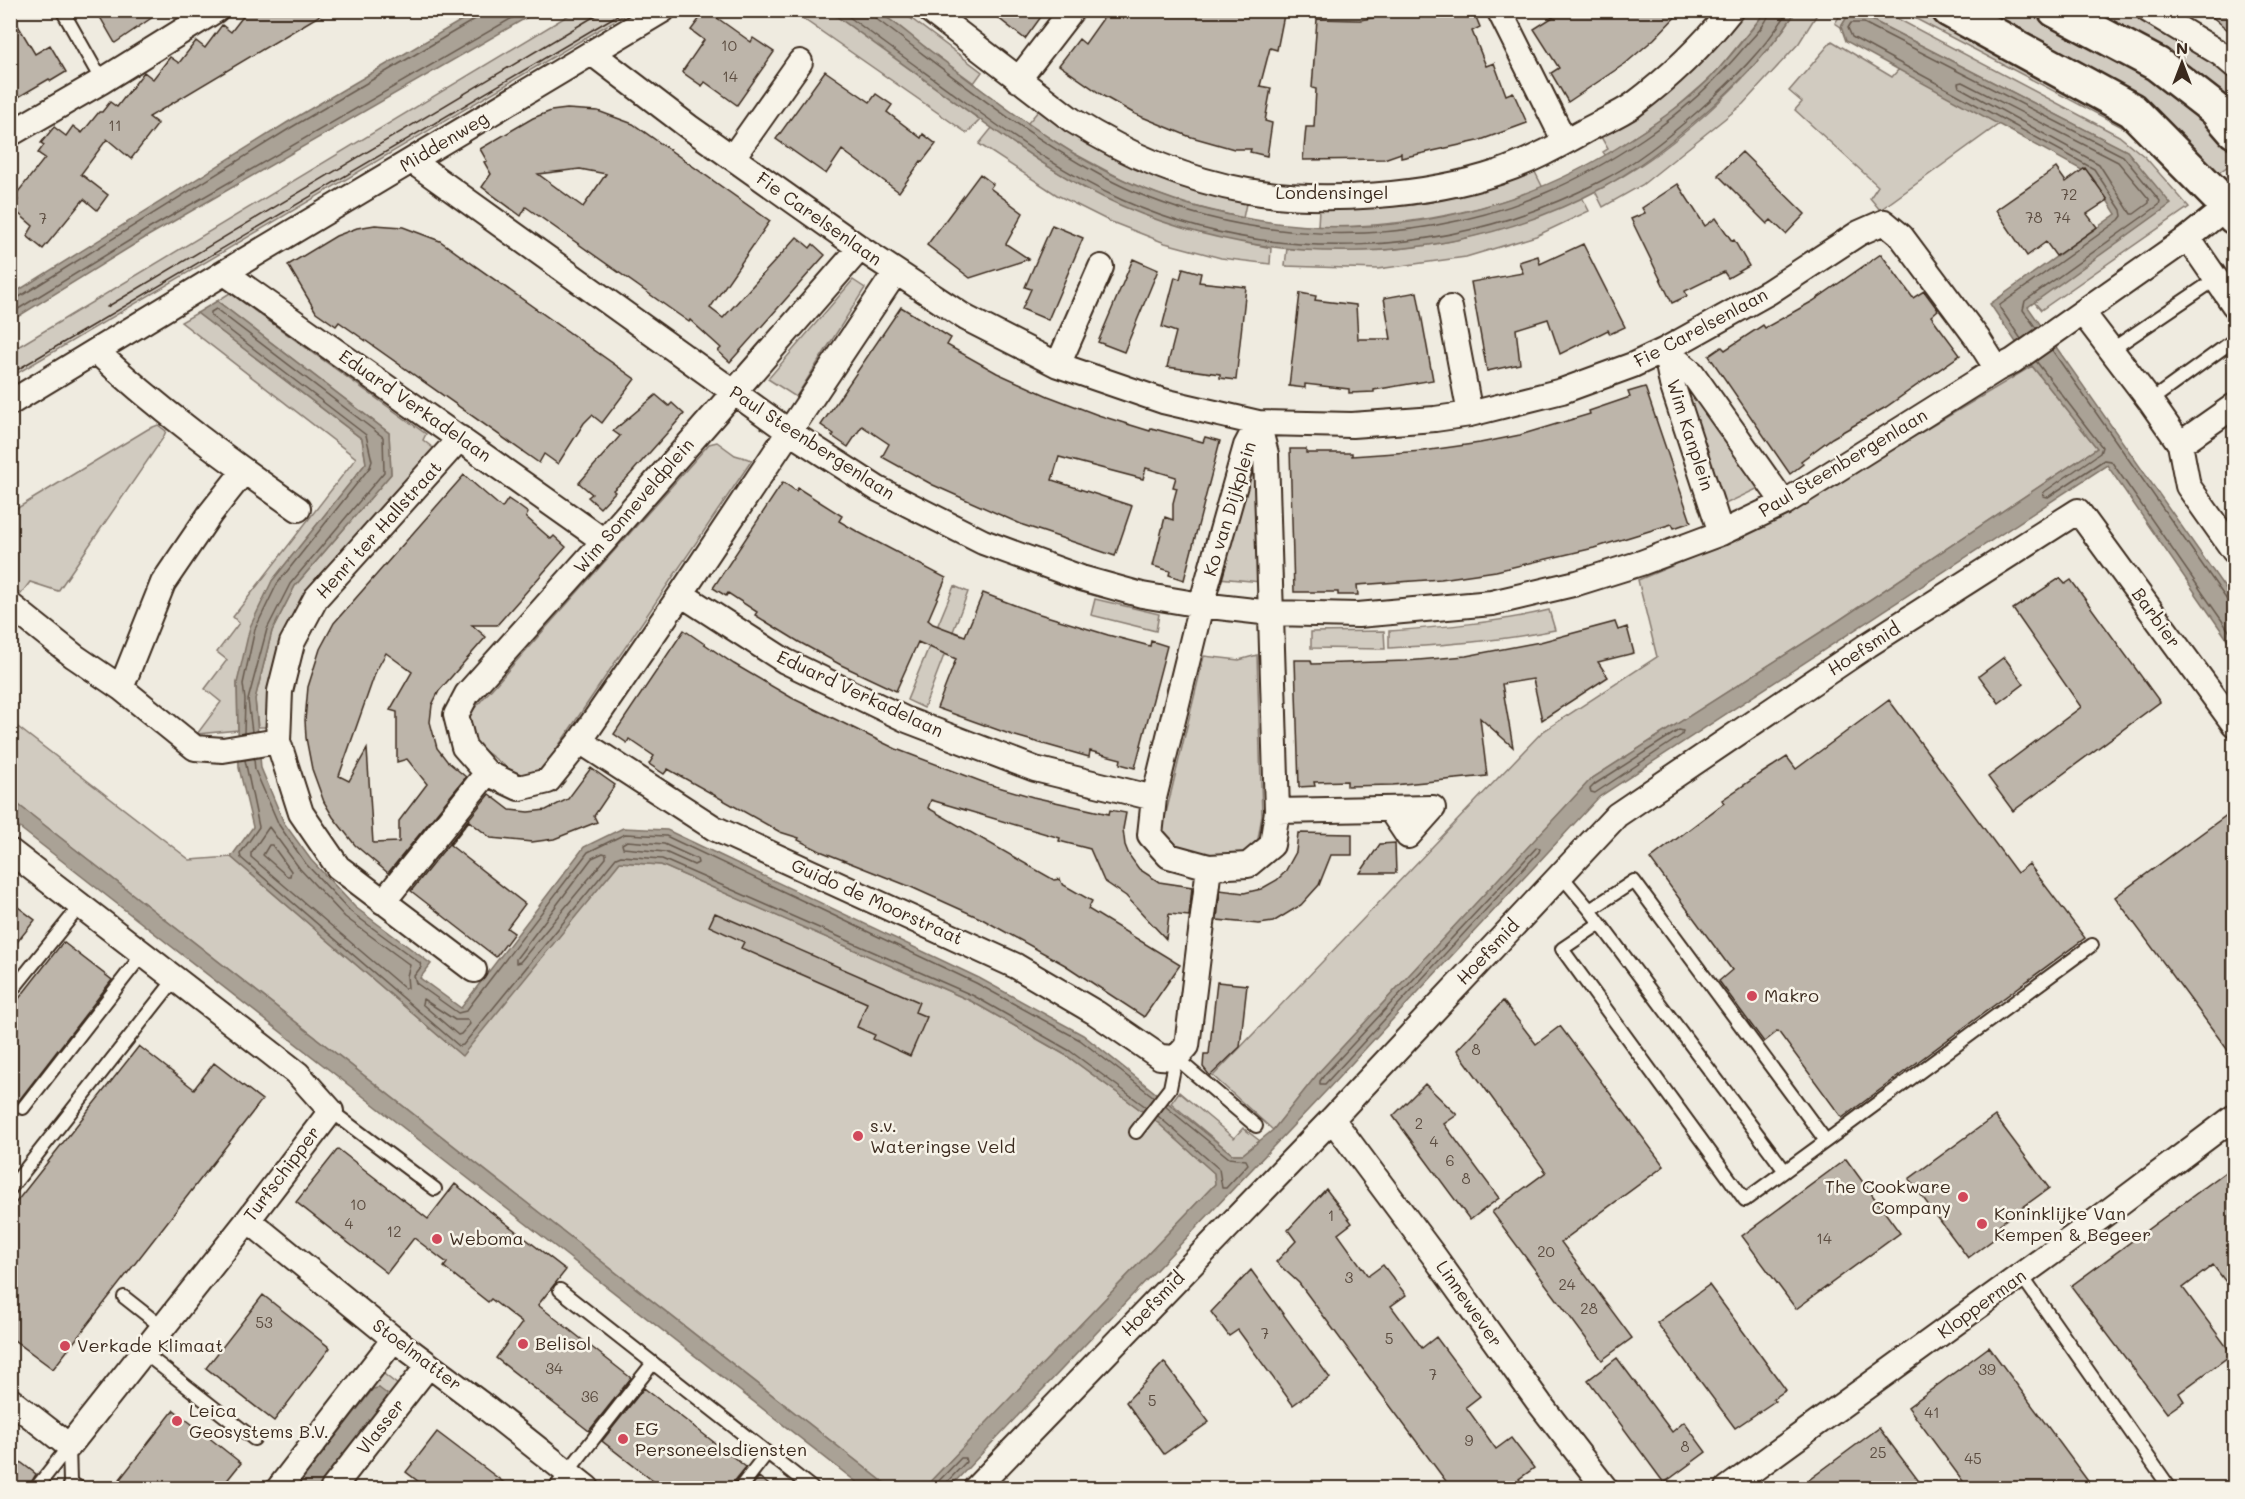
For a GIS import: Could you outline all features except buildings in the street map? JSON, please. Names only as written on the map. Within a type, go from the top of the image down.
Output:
[{"type":"street","points":[[10,134],[102,81],[216,10]]},
{"type":"street","name":"Middenweg","points":[[10,403],[663,10]]},
{"type":"street","name":"Londensingel","points":[[929,10],[1072,120],[1096,135],[1154,164],[1248,191],[1283,195],[1358,196],[1429,190],[1500,172],[1565,142],[1632,106],[1683,63],[1731,10]]},
{"type":"street","points":[[1018,80],[1072,10]]},
{"type":"street","points":[[1499,10],[1565,142]]},
{"type":"street","points":[[1949,10],[2132,110],[2232,208]]},
{"type":"street","points":[[2055,10],[2157,63],[2215,109],[2235,131]]},
{"type":"street","points":[[2148,10],[2222,54],[2235,65]]},
{"type":"street","name":"Fie Carelsenlaan","points":[[592,53],[895,273],[966,318],[1059,365],[1163,401],[1258,423],[1363,424],[1470,414],[1562,391],[1633,365],[1665,350],[1769,292],[1859,233],[1884,222],[1901,236],[1978,339],[2005,365]]},
{"type":"street","points":[[733,157],[800,63]]},
{"type":"street","name":"Paul Steenbergenlaan","points":[[412,161],[788,431],[878,489],[983,542],[1081,578],[1143,595],[1201,605],[1271,613],[1358,615],[1492,603],[1576,583],[1641,563],[1721,533],[1784,503],[2005,365],[2232,208]]},
{"type":"street","points":[[2188,238],[2235,305]]},
{"type":"street","name":"Wim Sonneveldplein","points":[[860,248],[733,391],[604,542],[467,694],[456,715],[464,747],[487,773],[519,788],[548,781],[580,741],[681,594],[895,273]]},
{"type":"street","points":[[1059,365],[1101,267]]},
{"type":"street","name":"Eduard Verkadelaan","points":[[225,273],[604,542]]},
{"type":"street","points":[[1450,308],[1470,414]]},
{"type":"street","points":[[2083,313],[2180,444],[2188,486],[2235,551]]},
{"type":"street","name":"Wim Kanplein","points":[[1665,350],[1692,373],[1784,503]]},
{"type":"street","name":"Wim Kanplein","points":[[1665,350],[1672,384],[1721,533]]},
{"type":"street","points":[[96,351],[129,382],[244,471],[298,509]]},
{"type":"street","points":[[2180,444],[2235,406]]},
{"type":"street","name":"Ko van Dijkplein","points":[[1258,423],[1266,454],[1277,811],[1272,845],[1248,865],[1209,867],[1169,856],[1150,835],[1154,798],[1201,605],[1246,446],[1258,423]]},
{"type":"street","name":"Henri ter Hallstraat","points":[[460,438],[316,598],[292,643],[280,691],[271,743],[301,813],[338,867],[474,970]]},
{"type":"street","points":[[121,688],[164,583],[210,514],[244,471]]},
{"type":"street","name":"Barbier","points":[[2078,511],[2235,724]]},
{"type":"street","name":"Hoefsmid","points":[[976,1488],[1332,1119],[1617,815],[1868,645],[2078,511]]},
{"type":"street","name":"Eduard Verkadelaan","points":[[681,594],[785,661],[906,720],[1035,769],[1154,798]]},
{"type":"street","points":[[10,605],[74,656],[121,688],[195,748],[223,750],[271,743]]},
{"type":"street","name":"Guido de Moorstraat","points":[[580,741],[714,828],[1016,966],[1096,1013],[1160,1057],[1176,1058]]},
{"type":"street","points":[[383,902],[487,773]]},
{"type":"street","points":[[1277,811],[1390,809]]},
{"type":"street","name":"Turfschipper","points":[[13,857],[298,1074],[331,1111],[69,1446]]},
{"type":"street","points":[[1176,1058],[1187,1046],[1209,867]]},
{"type":"street","name":"Klopperman","points":[[1728,1488],[2235,1117]]},
{"type":"street","name":"Linnewever","points":[[1332,1119],[1540,1404],[1605,1488]]},
{"type":"street","name":"Stoelmatter","points":[[248,1220],[394,1340],[485,1407],[562,1481],[587,1488]]},
{"type":"street","points":[[279,1488],[394,1340]]},
{"type":"street","name":"Vlasser","points":[[333,1488],[428,1366]]},
{"type":"street","points":[[10,1400],[69,1446]]},
{"type":"lane","points":[[62,10],[102,81]]},
{"type":"lane","points":[[2111,350],[2216,279]]},
{"type":"lane","points":[[2150,401],[2235,340]]},
{"type":"lane","points":[[1560,874],[1590,910],[1785,1171]]},
{"type":"lane","points":[[1590,910],[1634,881],[1826,1141]]},
{"type":"lane","points":[[10,993],[80,906]]},
{"type":"lane","points":[[1599,924],[1562,949],[1745,1200],[2092,945]]},
{"type":"lane","points":[[23,1108],[142,955]]},
{"type":"lane","points":[[10,1189],[176,979]]},
{"type":"lane","points":[[1136,1132],[1170,1088],[1176,1058],[1256,1126]]},
{"type":"lane","points":[[331,1111],[435,1189]]},
{"type":"lane","points":[[2021,1275],[2170,1488]]},
{"type":"lane","points":[[560,1290],[812,1488]]},
{"type":"lane","points":[[124,1298],[162,1327]]},
{"type":"lane","points":[[143,1352],[254,1439]]},
{"type":"lane","points":[[562,1481],[653,1363]]},
{"type":"lane","points":[[36,1488],[69,1446]]},
{"type":"lane","points":[[69,1446],[70,1482],[79,1488]]},
{"type":"lane","points":[[740,1488],[767,1453]]},
{"type":"shaded area","points":[[577,10],[631,11],[11,377],[11,351]]},
{"type":"shaded area","points":[[792,11],[829,11],[980,120],[967,133]]},
{"type":"shaded area","points":[[876,11],[901,11],[982,72],[974,83]]},
{"type":"shaded area","points":[[1741,11],[1766,11],[1714,75],[1668,115],[1606,156],[1603,152],[1608,149],[1601,137],[1639,113]]},
{"type":"shaded area","points":[[1796,11],[1819,11],[1799,43],[1743,104],[1642,185],[1603,207],[1595,191],[1651,158],[1707,113],[1757,62]]},
{"type":"shaded area","points":[[1843,11],[1883,11],[2119,136],[2145,157],[2189,207],[2041,310],[2034,302],[2170,204],[2127,151],[1864,16],[1847,17],[1841,27],[1835,23]]},
{"type":"shaded area","points":[[1901,11],[1932,11],[2114,107],[2191,193],[2128,130]]},
{"type":"shaded area","points":[[1964,11],[2040,11],[2096,40],[2220,128],[2234,148],[2234,162],[2215,175]]},
{"type":"shaded area","points":[[2066,11],[2126,11],[2191,45],[2234,77],[2234,108]]},
{"type":"shaded area","points":[[1832,41],[1892,77],[1899,69],[1999,124],[1880,210],[1870,198],[1878,186],[1795,110],[1802,102],[1789,91]]},
{"type":"shaded area","points":[[1039,110],[1247,199],[1243,218],[1181,203],[1133,185],[1073,153],[1027,124]]},
{"type":"shaded area","points":[[992,128],[1084,188],[1189,230],[1271,248],[1270,264],[1221,258],[1165,243],[1109,221],[1057,195],[979,144]]},
{"type":"shaded area","points":[[1534,170],[1543,188],[1486,206],[1405,222],[1318,227],[1319,208],[1422,204],[1474,191]]},
{"type":"shaded area","points":[[1582,197],[1589,211],[1536,236],[1466,257],[1378,269],[1285,266],[1287,248],[1369,251],[1445,242],[1515,224]]},
{"type":"shaded area","points":[[853,280],[865,288],[796,397],[768,379]]},
{"type":"shaded area","points":[[230,293],[426,434],[423,440],[437,451],[282,638],[270,683],[268,727],[258,727],[255,699],[272,631],[295,586],[391,474],[389,433],[217,301]]},
{"type":"shaded area","points":[[197,313],[362,439],[366,463],[272,581],[237,683],[238,730],[197,734],[221,702],[205,689],[227,660],[217,652],[239,623],[233,617],[356,458],[181,322]]},
{"type":"shaded area","points":[[2032,366],[2097,448],[1838,621],[1591,779],[1320,1071],[1273,1130],[1213,1076],[1542,732],[1657,657],[1638,580],[1736,539],[1835,484]]},
{"type":"shaded area","points":[[1684,375],[1763,486],[1719,507],[1676,379]]},
{"type":"shaded area","points":[[158,425],[166,431],[163,438],[58,591],[30,582],[21,594],[11,586],[11,512]]},
{"type":"shaded area","points":[[717,442],[735,455],[752,460],[547,763],[551,767],[528,777],[513,772],[477,745],[468,733],[468,706],[473,710],[709,444]]},
{"type":"shaded area","points":[[1245,475],[1259,477],[1261,582],[1219,578]]},
{"type":"shaded area","points":[[954,586],[968,592],[924,708],[907,700]]},
{"type":"shaded area","points":[[1095,599],[1159,614],[1156,631],[1091,615]]},
{"type":"shaded area","points":[[1549,610],[1555,630],[1472,642],[1389,648],[1389,631],[1489,621]]},
{"type":"shaded area","points":[[1384,631],[1385,649],[1311,648],[1311,632]]},
{"type":"shaded area","points":[[1257,655],[1262,815],[1258,839],[1248,853],[1225,858],[1189,854],[1160,838],[1204,656],[1239,660]]},
{"type":"shaded area","name":"s.v. Wateringse Veld","points":[[10,721],[190,860],[231,857],[461,1055],[620,862],[661,865],[971,1001],[1067,1056],[1157,1122],[1214,1173],[1215,1184],[924,1488],[891,1488],[11,799]]},
{"type":"shaded area","points":[[1179,1092],[1234,1138],[1243,1128],[1260,1141],[1243,1154],[1232,1154],[1171,1103]]},
{"type":"shaded area","points":[[380,1371],[403,1389],[326,1488],[318,1488],[386,1400],[379,1388],[373,1389],[295,1488],[288,1488]]},
{"type":"water","points":[[479,10],[538,11],[148,236],[11,321],[11,295],[288,122]]},
{"type":"water","points":[[873,10],[883,15],[1036,129],[1073,153],[1140,187],[1209,210],[1281,224],[1354,227],[1426,220],[1498,203],[1566,176],[1631,139],[1686,100],[1715,73],[1766,11],[1796,11],[1764,54],[1712,106],[1653,155],[1604,187],[1547,213],[1488,233],[1427,245],[1365,251],[1303,250],[1241,242],[1181,227],[1122,206],[1080,185],[1039,160],[829,11]]},
{"type":"water","points":[[1864,16],[2127,151],[2171,204],[2028,307],[2234,601],[2234,649],[2107,465],[1599,797],[1327,1090],[949,1488],[924,1488],[1215,1184],[1214,1173],[1157,1122],[1067,1056],[971,1001],[661,865],[620,862],[462,1056],[231,857],[253,827],[239,768],[237,683],[250,627],[272,581],[366,463],[362,439],[197,313],[217,301],[389,433],[391,474],[295,586],[272,631],[255,699],[261,768],[284,823],[311,860],[355,907],[431,964],[420,978],[461,1008],[584,847],[623,828],[667,830],[979,978],[1083,1035],[1232,1154],[1243,1154],[1273,1130],[1320,1071],[1591,779],[1838,621],[2097,448],[2032,366],[1990,304],[2116,214],[2091,175],[1846,41],[1841,27],[1847,17]]},
{"type":"water","points":[[11,799],[891,1488],[864,1488],[11,821]]},
{"type":"water","points":[[379,1388],[387,1394],[386,1400],[318,1488],[295,1488],[373,1389]]},
{"type":"tram line","points":[[107,307],[605,10]]},
{"type":"tram line","points":[[10,374],[626,10]]},
{"type":"place","name":"Makro","points":[[1752,996]]},
{"type":"place","name":"s.v. Wateringse Veld","points":[[858,1136]]},
{"type":"place","name":"The Cookware Company","points":[[1963,1197]]},
{"type":"place","name":"Koninklijke Van Kempen & Begeer","points":[[1982,1224]]},
{"type":"place","name":"Weboma","points":[[437,1239]]},
{"type":"place","name":"Belisol","points":[[523,1344]]},
{"type":"place","name":"Verkade Klimaat","points":[[65,1346]]},
{"type":"place","name":"Leica Geosystems B.V.","points":[[177,1421]]},
{"type":"place","name":"EG Personeelsdiensten","points":[[623,1439]]}]
